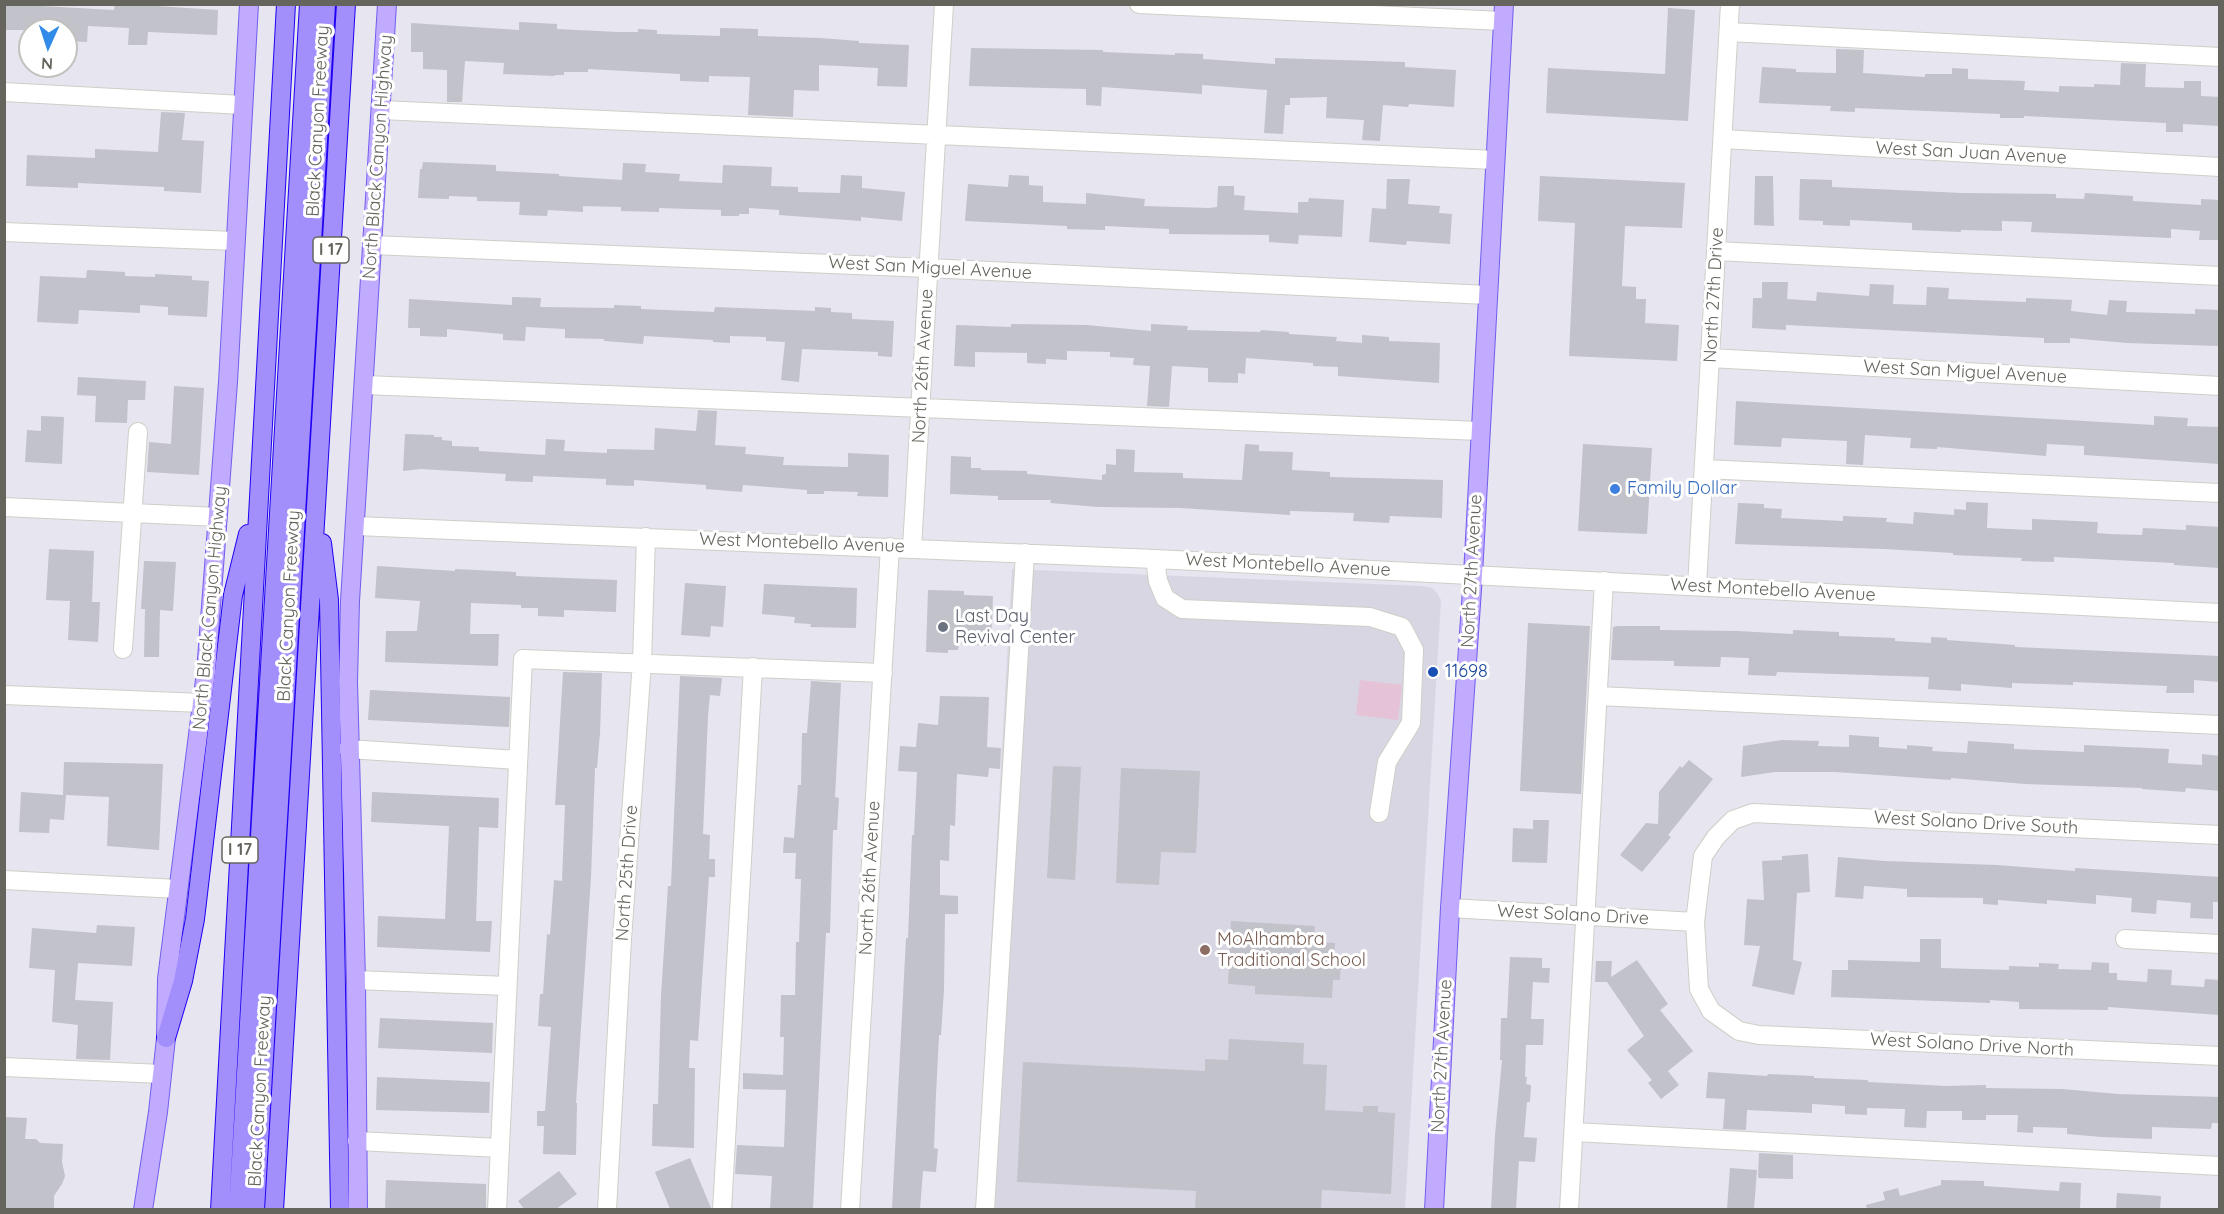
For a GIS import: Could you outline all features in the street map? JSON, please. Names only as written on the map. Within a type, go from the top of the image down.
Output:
[{"type":"highway","name":"Black Canyon Freeway","points":[[220,1209],[286,4]]},
{"type":"highway","points":[[238,1209],[309,4]]},
{"type":"highway","points":[[255,1209],[326,4]]},
{"type":"highway","name":"Black Canyon Freeway","points":[[274,1209],[346,4]]},
{"type":"highway","points":[[166,1038],[183,981],[195,919],[233,595],[258,491]]},
{"type":"highway","points":[[316,496],[329,600],[340,1209]]},
{"type":"main road","name":"North Black Canyon Highway","points":[[143,1209],[166,1038],[167,979],[203,703],[218,517],[249,4]]},
{"type":"main road","name":"North Black Canyon Highway","points":[[358,1209],[356,980],[348,749],[350,612],[387,4]]},
{"type":"main road","name":"North 27th Avenue","points":[[1434,1209],[1450,908],[1473,575],[1503,13]]},
{"type":"street","name":"North 26th Avenue","points":[[912,548],[944,4]]},
{"type":"street","points":[[1139,4],[1503,13]]},
{"type":"street","name":"North 27th Drive","points":[[1697,586],[1730,4]]},
{"type":"street","points":[[1729,32],[2220,57]]},
{"type":"street","points":[[4,92],[243,105]]},
{"type":"street","points":[[381,110],[1495,160]]},
{"type":"street","name":"West San Juan Avenue","points":[[1723,138],[2220,167]]},
{"type":"street","points":[[4,232],[235,241]]},
{"type":"street","name":"West San Miguel Avenue","points":[[372,245],[928,268],[1488,296]]},
{"type":"street","points":[[1716,251],[2220,276]]},
{"type":"street","name":"West San Miguel Avenue","points":[[1710,358],[2220,386]]},
{"type":"street","points":[[365,385],[1480,431]]},
{"type":"street","points":[[123,649],[138,432]]},
{"type":"street","points":[[1704,469],[2220,493]]},
{"type":"street","points":[[4,507],[218,517]]},
{"type":"street","name":"West Montebello Avenue","points":[[356,526],[1155,559],[2220,613]]},
{"type":"street","name":"North 25th Drive","points":[[608,1209],[622,939],[642,662],[646,537]]},
{"type":"street","name":"North 26th Avenue","points":[[850,1209],[890,547]]},
{"type":"street","points":[[985,1209],[1025,553]]},
{"type":"street","points":[[1155,559],[1158,580],[1165,598],[1182,609],[1370,617],[1401,627],[1414,650],[1411,723],[1387,762],[1379,813]]},
{"type":"street","points":[[1569,1209],[1604,581]]},
{"type":"street","points":[[497,1209],[523,659],[883,673]]},
{"type":"street","points":[[722,1209],[753,667]]},
{"type":"street","points":[[4,695],[203,703]]},
{"type":"street","points":[[1598,696],[2220,725]]},
{"type":"street","points":[[348,749],[518,760]]},
{"type":"street","name":"West Solano Drive South","points":[[1695,922],[1703,856],[1716,837],[1733,820],[1753,813],[2220,835]]},
{"type":"street","points":[[4,880],[178,889]]},
{"type":"street","name":"West Solano Drive","points":[[1450,908],[1695,922]]},
{"type":"street","name":"West Solano Drive North","points":[[1695,922],[1699,988],[1711,1011],[1739,1031],[1759,1035],[2220,1056]]},
{"type":"street","points":[[2125,939],[2220,944]]},
{"type":"street","points":[[356,980],[507,986]]},
{"type":"street","points":[[4,1067],[162,1074]]},
{"type":"street","points":[[1574,1132],[2220,1166]]},
{"type":"street","points":[[357,1142],[500,1148]]},
{"type":"shaded area","name":"MoAlhambra Traditional School","points":[[1012,569],[1421,586],[1432,588],[1437,593],[1441,600],[1405,1209],[976,1210]]},
{"type":"shaded area","points":[[1360,680],[1402,685],[1398,720],[1356,715]]},
{"type":"building","points":[[4,4],[114,10],[115,4],[125,4],[218,10],[217,35],[148,32],[147,45],[128,45],[129,28],[88,26],[87,42],[78,42],[78,18],[18,18],[18,30],[4,30]]},
{"type":"building","points":[[1668,8],[1695,10],[1688,121],[1546,113],[1548,68],[1665,74]]},
{"type":"building","points":[[519,22],[557,24],[557,29],[638,32],[638,29],[657,30],[657,34],[720,36],[720,28],[758,29],[758,36],[909,45],[907,87],[877,86],[878,68],[819,65],[819,91],[794,90],[793,117],[748,115],[750,77],[709,76],[709,82],[680,81],[680,74],[588,69],[588,72],[564,72],[564,75],[555,76],[503,74],[504,63],[465,61],[462,102],[447,102],[447,70],[423,69],[423,52],[411,52],[411,23],[519,30]]},
{"type":"building","points":[[971,48],[1203,54],[1203,59],[1275,64],[1275,58],[1405,62],[1405,67],[1456,70],[1454,107],[1383,105],[1380,141],[1362,140],[1364,120],[1326,118],[1327,97],[1290,98],[1290,105],[1285,105],[1283,134],[1264,133],[1267,90],[1202,85],[1202,94],[1102,87],[1101,106],[1086,105],[1086,89],[969,86]]},
{"type":"building","points":[[1836,49],[1864,50],[1863,73],[1925,77],[1925,74],[1952,74],[1952,68],[1968,69],[1968,79],[2025,81],[2024,90],[2059,92],[2059,86],[2120,85],[2121,63],[2146,64],[2145,87],[2184,88],[2184,81],[2201,81],[2201,96],[2220,97],[2220,126],[2183,124],[2183,132],[2166,132],[2166,123],[2024,116],[2024,118],[2000,118],[2000,114],[1855,108],[1855,112],[1830,111],[1831,106],[1759,103],[1762,67],[1796,69],[1796,72],[1836,73]]},
{"type":"building","points":[[161,112],[185,113],[182,140],[204,141],[201,193],[164,191],[164,187],[78,183],[78,188],[26,186],[27,155],[95,158],[95,149],[158,152]]},
{"type":"building","points":[[423,162],[496,165],[496,171],[622,180],[623,163],[646,164],[645,172],[680,174],[679,181],[722,183],[723,165],[772,167],[771,186],[798,187],[798,192],[840,193],[841,175],[862,176],[862,188],[905,192],[902,221],[861,217],[861,221],[779,215],[779,210],[749,208],[749,214],[739,214],[739,216],[721,216],[721,210],[659,208],[659,212],[621,211],[621,207],[583,206],[583,212],[548,210],[547,216],[519,215],[520,202],[477,201],[477,197],[418,198],[420,169],[422,169]]},
{"type":"building","points":[[1009,175],[1029,176],[1029,185],[1043,186],[1043,202],[1086,204],[1086,193],[1145,199],[1144,206],[1209,208],[1217,207],[1218,186],[1234,186],[1234,195],[1245,196],[1244,210],[1298,213],[1298,202],[1308,202],[1309,198],[1344,200],[1342,237],[1299,235],[1298,244],[1269,242],[1269,235],[1169,234],[1169,229],[1105,226],[1105,230],[1067,229],[1067,226],[965,221],[968,184],[1008,187]]},
{"type":"building","points":[[1540,176],[1685,183],[1682,228],[1625,226],[1622,286],[1636,287],[1636,299],[1646,299],[1645,323],[1679,325],[1677,361],[1569,356],[1575,223],[1538,221]]},
{"type":"building","points":[[1755,176],[1773,176],[1774,226],[1754,225]]},
{"type":"building","points":[[1387,179],[1410,179],[1408,204],[1440,206],[1439,213],[1452,214],[1450,244],[1407,241],[1406,245],[1369,242],[1372,208],[1386,209]]},
{"type":"building","points":[[1800,179],[1832,180],[1832,187],[1962,193],[2056,194],[2056,198],[2084,199],[2085,193],[2133,196],[2133,201],[2201,205],[2201,199],[2220,200],[2220,240],[2199,240],[2200,231],[2171,229],[2171,238],[2031,232],[2032,222],[2002,221],[2002,231],[1961,230],[1961,232],[1912,230],[1912,223],[1850,220],[1850,226],[1823,225],[1823,221],[1799,220]]},
{"type":"building","points":[[87,270],[125,272],[125,276],[155,277],[155,274],[192,276],[192,280],[209,281],[207,317],[168,315],[168,307],[140,305],[140,313],[79,310],[78,324],[37,322],[40,276],[86,278]]},
{"type":"building","points":[[1762,282],[1788,282],[1787,299],[1816,301],[1817,292],[1869,296],[1870,284],[1894,285],[1893,304],[1926,305],[1927,287],[1949,288],[1948,299],[2026,302],[2026,298],[2072,300],[2071,311],[2107,315],[2109,300],[2127,301],[2126,312],[2195,314],[2195,309],[2220,310],[2220,346],[2127,343],[2070,338],[2070,343],[2044,343],[2044,338],[1786,325],[1786,330],[1752,328],[1753,298],[1762,298]]},
{"type":"building","points":[[512,297],[541,298],[540,307],[614,308],[614,305],[641,306],[641,309],[714,312],[715,307],[815,311],[815,307],[831,308],[831,312],[852,313],[852,319],[894,321],[892,357],[878,356],[878,352],[802,349],[799,382],[781,380],[785,342],[766,341],[766,337],[730,336],[730,343],[644,336],[643,344],[604,341],[604,339],[565,338],[565,329],[526,327],[525,341],[503,340],[503,334],[447,329],[447,337],[420,336],[420,328],[408,328],[409,299],[512,305]]},
{"type":"building","points":[[1011,324],[1086,325],[1151,331],[1151,324],[1188,326],[1187,330],[1289,332],[1289,334],[1337,337],[1336,341],[1362,343],[1362,335],[1389,337],[1389,341],[1440,343],[1439,383],[1338,376],[1338,367],[1246,358],[1245,374],[1238,373],[1238,383],[1208,382],[1208,368],[1172,366],[1169,407],[1147,406],[1150,366],[1133,365],[1134,358],[1110,357],[1110,352],[1067,351],[1067,360],[1046,359],[1046,364],[1027,363],[1027,353],[975,352],[975,367],[954,366],[956,325],[1011,327]]},
{"type":"building","points":[[78,377],[146,381],[145,400],[128,400],[127,423],[95,422],[96,396],[77,395]]},
{"type":"building","points":[[174,386],[204,388],[199,475],[147,472],[149,442],[171,444]]},
{"type":"building","points":[[1736,401],[2154,425],[2154,416],[2188,418],[2187,426],[2220,427],[2220,464],[2084,455],[2084,446],[2047,444],[2046,456],[1937,447],[1937,449],[1910,448],[1911,438],[1865,435],[1863,465],[1846,464],[1847,441],[1782,438],[1781,447],[1734,445]]},
{"type":"building","points":[[698,410],[717,411],[715,445],[746,447],[745,454],[784,457],[783,465],[848,467],[848,453],[889,455],[888,497],[857,496],[858,492],[824,491],[824,494],[807,494],[807,490],[743,485],[742,492],[706,489],[706,485],[634,480],[634,486],[606,485],[606,479],[533,476],[533,482],[505,481],[506,474],[421,469],[403,471],[405,434],[434,435],[434,437],[442,437],[442,440],[452,441],[452,446],[479,447],[479,451],[545,455],[546,439],[565,440],[564,451],[607,453],[607,449],[654,450],[655,428],[696,431]]},
{"type":"building","points":[[41,416],[64,417],[62,464],[25,462],[27,430],[41,431]]},
{"type":"building","points":[[1245,444],[1259,445],[1259,451],[1293,452],[1292,470],[1330,472],[1330,477],[1443,480],[1442,518],[1390,516],[1389,523],[1353,521],[1354,513],[1290,511],[1290,515],[1180,508],[1099,507],[1050,503],[1051,500],[998,500],[998,496],[950,494],[951,456],[971,457],[971,468],[981,468],[981,470],[1027,471],[1027,474],[1102,480],[1102,475],[1106,474],[1106,464],[1116,465],[1116,449],[1135,450],[1134,472],[1183,473],[1183,478],[1242,480]]},
{"type":"building","name":"Family Dollar","points":[[1583,444],[1652,448],[1647,534],[1578,531]]},
{"type":"building","points":[[1966,502],[1988,503],[1987,528],[2032,530],[2032,519],[2098,522],[2097,533],[2109,534],[2142,535],[2143,528],[2186,530],[2186,525],[2220,527],[2220,568],[2174,565],[2174,563],[2054,557],[2054,562],[2021,561],[2022,558],[1953,555],[1953,553],[1735,544],[1738,503],[1764,504],[1764,508],[1782,509],[1781,518],[1843,521],[1843,516],[1887,518],[1886,522],[1913,524],[1914,512],[1954,515],[1954,509],[1966,510]]},
{"type":"building","points":[[49,549],[94,551],[92,602],[100,602],[98,642],[68,640],[70,601],[46,600]]},
{"type":"building","points":[[144,561],[176,562],[173,611],[160,610],[159,657],[144,657],[145,609],[141,609]]},
{"type":"building","points":[[377,566],[516,572],[516,576],[617,580],[616,612],[564,610],[564,617],[538,616],[538,608],[471,603],[470,634],[499,634],[498,666],[385,662],[386,631],[417,631],[420,601],[375,598]]},
{"type":"building","points":[[685,583],[726,586],[723,627],[711,626],[710,637],[681,635]]},
{"type":"building","points":[[764,584],[857,588],[856,628],[810,627],[811,624],[794,623],[795,617],[762,614]]},
{"type":"building","points":[[928,590],[964,591],[964,595],[993,596],[991,646],[959,644],[958,650],[948,650],[948,653],[926,652]]},
{"type":"building","points":[[1528,623],[1590,626],[1581,794],[1520,791]]},
{"type":"building","points":[[1660,626],[1660,630],[1793,634],[1793,630],[1839,632],[1839,636],[1895,638],[1895,641],[1931,643],[1931,637],[2015,645],[2015,647],[2220,656],[2220,682],[2194,680],[2194,693],[2166,693],[2167,686],[2073,682],[2073,685],[2012,683],[2012,688],[1961,684],[1961,691],[1928,689],[1929,677],[1777,672],[1776,676],[1748,675],[1749,658],[1721,657],[1720,667],[1674,666],[1674,661],[1611,660],[1613,627]]},
{"type":"building","points":[[563,672],[602,673],[576,1103],[576,1155],[543,1154],[544,1126],[537,1126],[537,1111],[545,1111],[551,1027],[538,1026],[540,994],[543,994],[554,880],[562,881],[565,805],[555,805]]},
{"type":"building","points":[[680,676],[722,678],[720,696],[710,695],[708,716],[703,834],[710,835],[709,859],[715,859],[715,877],[709,877],[698,1041],[690,1040],[689,1068],[695,1068],[694,1148],[652,1146],[653,1104],[658,1104],[661,996],[668,886],[671,886]]},
{"type":"building","points":[[811,681],[841,683],[835,797],[839,798],[837,830],[833,830],[830,933],[826,933],[813,1209],[770,1209],[772,1176],[735,1174],[737,1145],[784,1147],[786,1090],[743,1089],[743,1073],[783,1075],[784,1037],[780,1037],[781,995],[795,995],[801,879],[795,879],[796,853],[783,853],[784,837],[794,838],[798,785],[801,785],[802,733],[807,733]]},
{"type":"building","points":[[370,690],[510,697],[509,727],[368,720]]},
{"type":"building","points":[[940,696],[989,697],[987,747],[1001,748],[1000,769],[989,768],[988,777],[957,774],[955,826],[950,825],[949,861],[940,860],[940,895],[958,896],[958,914],[945,914],[944,990],[941,1035],[939,1035],[934,1148],[938,1149],[936,1172],[923,1171],[920,1209],[892,1209],[917,772],[898,771],[900,746],[916,747],[918,723],[938,725]]},
{"type":"building","points":[[1849,735],[1879,737],[1879,747],[1907,749],[1907,745],[1933,747],[1932,751],[1967,753],[1968,741],[2014,744],[2014,749],[2084,752],[2084,745],[2169,749],[2168,763],[2202,765],[2202,754],[2220,756],[2220,791],[2186,788],[2185,792],[1835,772],[1775,772],[1741,777],[1743,746],[1782,740],[1819,741],[1818,746],[1849,747]]},
{"type":"building","points":[[1689,760],[1713,779],[1668,835],[1671,837],[1642,872],[1620,855],[1646,823],[1658,824],[1659,792],[1680,766],[1682,768]]},
{"type":"building","points":[[64,762],[163,764],[159,850],[107,846],[109,797],[66,795],[64,820],[50,819],[49,833],[19,832],[21,792],[63,795]]},
{"type":"building","points":[[1053,766],[1081,767],[1075,880],[1047,878]]},
{"type":"building","points":[[1121,768],[1200,771],[1196,853],[1161,852],[1159,885],[1116,883]]},
{"type":"building","points":[[372,792],[499,798],[498,828],[479,827],[476,921],[492,921],[490,952],[377,947],[378,916],[445,919],[449,826],[371,822]]},
{"type":"building","points":[[1533,820],[1549,820],[1547,863],[1512,862],[1513,828],[1533,829]]},
{"type":"building","points":[[1808,854],[1810,892],[1797,893],[1793,960],[1802,962],[1794,995],[1752,986],[1760,946],[1744,945],[1747,899],[1764,900],[1762,861],[1782,860],[1782,856]]},
{"type":"building","points":[[1838,857],[2220,877],[2220,902],[2213,902],[2213,919],[2190,918],[2191,903],[2157,900],[2156,914],[2131,912],[2132,898],[2096,895],[2096,904],[2047,900],[2047,904],[1998,900],[1998,905],[1983,904],[1983,898],[1907,897],[1907,889],[1864,886],[1863,899],[1835,897]]},
{"type":"building","points":[[1231,921],[1315,926],[1314,942],[1335,943],[1334,960],[1341,960],[1340,980],[1333,980],[1332,998],[1255,994],[1255,986],[1228,984]]},
{"type":"building","points":[[97,925],[135,927],[132,966],[78,963],[75,1000],[113,1002],[110,1060],[76,1059],[78,1025],[52,1022],[55,970],[29,968],[32,928],[96,933]]},
{"type":"building","points":[[1920,939],[1941,939],[1941,968],[2009,970],[2009,966],[2039,967],[2039,963],[2059,964],[2058,969],[2091,970],[2092,962],[2109,963],[2109,973],[2117,973],[2117,980],[2147,982],[2148,969],[2172,970],[2171,985],[2204,987],[2205,979],[2220,980],[2220,1015],[2108,1007],[2108,1010],[2019,1009],[2019,1002],[1990,1000],[1990,1003],[1831,997],[1832,970],[1848,970],[1848,960],[1920,962]]},
{"type":"building","points":[[1510,957],[1542,958],[1542,968],[1550,968],[1549,983],[1533,982],[1531,1019],[1544,1019],[1543,1045],[1526,1045],[1525,1077],[1527,1077],[1526,1084],[1531,1085],[1524,1137],[1537,1138],[1535,1162],[1519,1161],[1516,1209],[1491,1209],[1502,1060],[1500,1060],[1501,1018],[1507,1018]]},
{"type":"building","points":[[1637,960],[1668,1004],[1660,1010],[1693,1051],[1668,1071],[1679,1085],[1661,1099],[1648,1083],[1652,1080],[1627,1050],[1644,1036],[1607,982],[1595,982],[1596,961],[1612,961],[1611,977]]},
{"type":"building","points":[[380,1018],[493,1023],[492,1053],[378,1048]]},
{"type":"building","points":[[1229,1039],[1304,1043],[1303,1064],[1327,1065],[1325,1110],[1363,1112],[1363,1106],[1378,1106],[1378,1112],[1395,1113],[1391,1194],[1322,1190],[1321,1209],[1195,1209],[1196,1191],[1017,1182],[1023,1062],[1205,1071],[1205,1059],[1228,1060]]},
{"type":"building","points":[[1708,1072],[1814,1076],[1814,1078],[1946,1086],[1986,1085],[1986,1088],[2062,1089],[2118,1094],[2220,1097],[2220,1123],[2212,1123],[2211,1129],[2152,1127],[2152,1139],[2102,1137],[2067,1134],[2067,1128],[2033,1127],[2033,1133],[2017,1132],[2018,1115],[1986,1115],[1986,1120],[1962,1120],[1962,1111],[1927,1111],[1926,1128],[1904,1127],[1905,1109],[1867,1108],[1867,1115],[1845,1114],[1845,1106],[1812,1104],[1812,1113],[1747,1110],[1746,1130],[1723,1129],[1725,1099],[1706,1098]]},
{"type":"building","points":[[377,1077],[490,1082],[489,1113],[376,1110]]},
{"type":"building","points":[[4,1117],[27,1118],[25,1139],[36,1139],[40,1143],[63,1144],[62,1162],[65,1176],[54,1196],[54,1209],[4,1209]]},
{"type":"building","points":[[1759,1153],[1793,1155],[1793,1179],[1758,1178]]},
{"type":"building","points":[[690,1158],[711,1209],[670,1209],[655,1172]]},
{"type":"building","points":[[1730,1168],[1757,1170],[1754,1209],[1727,1209]]},
{"type":"building","points":[[559,1171],[577,1194],[556,1209],[524,1209],[518,1201]]},
{"type":"building","points":[[386,1180],[486,1184],[486,1209],[385,1209]]},
{"type":"building","points":[[1941,1180],[1984,1181],[1984,1186],[2059,1191],[2060,1182],[2081,1183],[2080,1209],[1867,1209],[1866,1205],[1885,1200],[1883,1192],[1898,1188],[1900,1196],[1941,1185]]},
{"type":"building","points":[[2117,1193],[2161,1196],[2160,1209],[2116,1209]]},
{"type":"place","name":"Family Dollar","points":[[1615,489]]},
{"type":"place","name":"Last Day Revival Center","points":[[943,627]]},
{"type":"place","name":"11698","points":[[1433,672]]},
{"type":"place","name":"MoAlhambra Traditional School","points":[[1205,950]]}]
